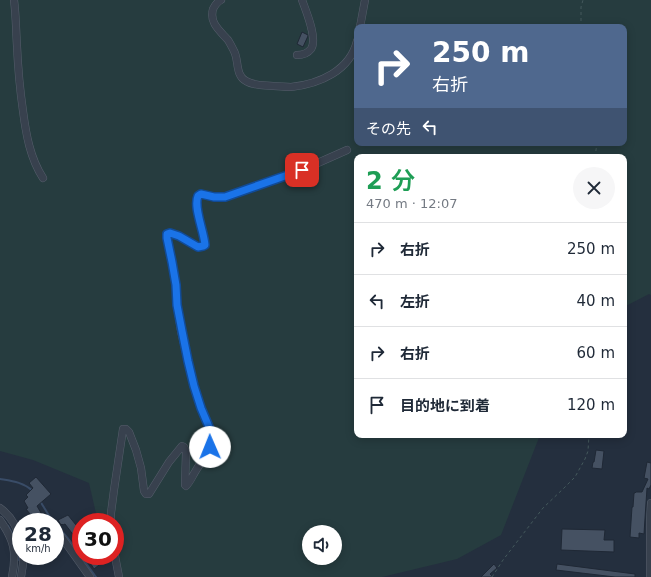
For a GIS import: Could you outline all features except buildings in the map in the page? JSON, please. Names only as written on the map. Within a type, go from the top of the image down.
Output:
[{"type":"street","points":[[14,0],[21,95],[26,137],[43,178]]},
{"type":"street","points":[[221,0],[214,6],[212,19],[215,26],[229,42],[235,53],[238,70],[244,81],[255,85],[290,87],[311,83],[326,78],[343,66],[354,50]]},
{"type":"street","points":[[297,55],[305,54],[311,49],[313,43],[312,29],[302,0]]},
{"type":"street","points":[[361,24],[366,0]]},
{"type":"street","points":[[111,513],[124,429],[129,432],[136,450],[141,468],[144,491],[146,494],[149,494],[169,462],[182,446],[186,452],[186,486],[208,452],[212,438],[212,434],[194,386],[188,361],[177,305],[175,279],[167,234],[170,233],[179,236],[198,247],[203,246],[205,245],[205,238],[196,200],[201,194],[214,197],[225,197],[302,170],[347,150]]},
{"type":"street","points":[[650,577],[651,503]]},
{"type":"street","points":[[0,508],[12,522]]},
{"type":"street","points":[[0,520],[12,540],[15,554],[12,577]]},
{"type":"street","points":[[64,541],[90,577]]},
{"type":"street","points":[[21,577],[23,565]]},
{"type":"street","points":[[117,565],[119,577]]},
{"type":"path","points":[[581,24],[583,0]]},
{"type":"path","points":[[492,577],[503,560],[543,508],[575,477],[588,451],[589,438]]},
{"type":"green space","points":[[0,0],[651,0],[651,295],[649,294],[627,305],[627,154],[354,154],[354,438],[539,438],[501,535],[457,559],[382,577],[122,577],[118,565],[124,565],[124,513],[96,513],[89,483],[33,460],[0,451]]},
{"type":"waterway","points":[[0,479],[13,481],[33,491]]},
{"type":"waterway","points":[[40,501],[47,513]]},
{"type":"waterway","points":[[8,526],[12,533]]},
{"type":"waterway","points":[[64,534],[96,577]]},
{"type":"route","points":[[210,447],[212,434],[201,408],[188,361],[177,305],[176,285],[167,234],[170,233],[179,236],[198,247],[203,246],[205,245],[205,238],[196,200],[198,196],[201,194],[214,197],[225,197],[302,170]]}]
